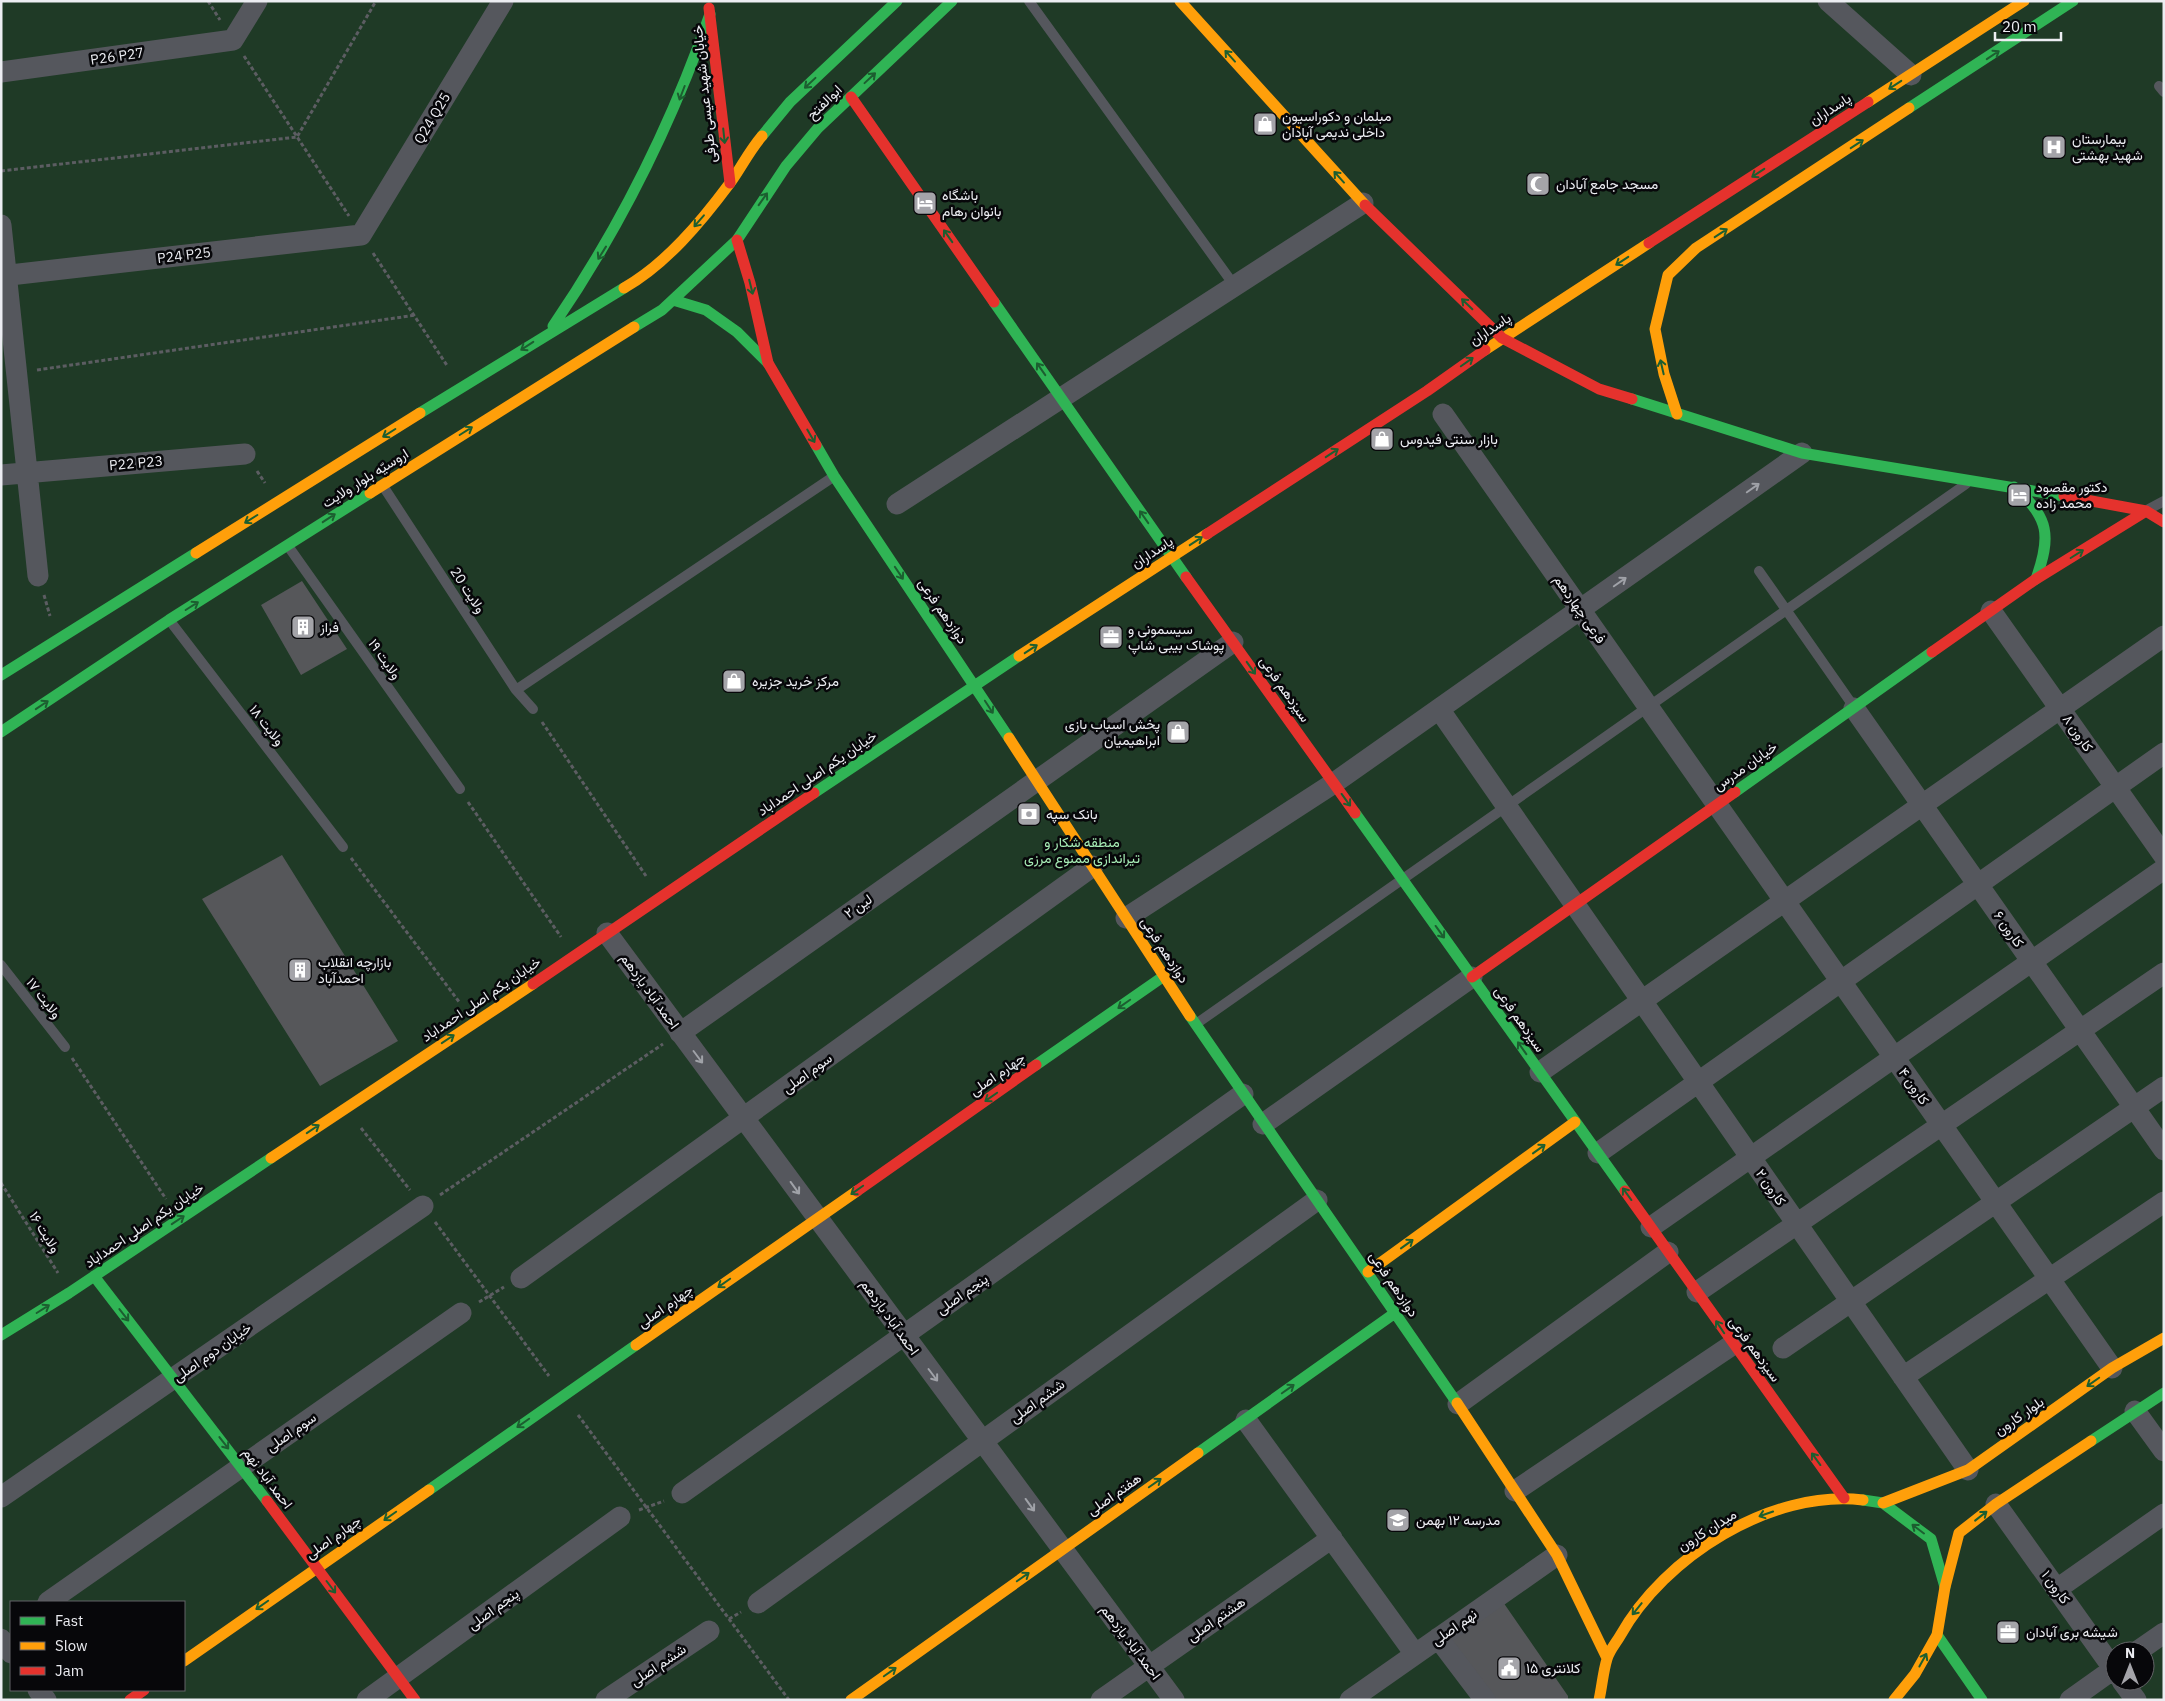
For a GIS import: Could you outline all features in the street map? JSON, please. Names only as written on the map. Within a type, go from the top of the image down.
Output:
[{"type":"street","points":[[233,40],[256,1]]},
{"type":"street","name":"Q24 Q25","points":[[361,235],[503,1]]},
{"type":"street","name":"خیابان شهید عیسی طرفی","points":[[708,1],[732,202]]},
{"type":"street","name":"ابوالفتح","points":[[730,183],[754,145],[790,102],[897,1]]},
{"type":"street","name":"ابوالفتح","points":[[736,240],[786,166],[818,128],[952,1]]},
{"type":"street","points":[[1180,1],[1363,203],[1502,338],[1599,389],[1802,453],[2014,487],[2146,511],[2164,522]]},
{"type":"street","points":[[1828,1],[1911,75]]},
{"type":"street","name":"پاسداران","points":[[975,685],[1427,391],[1502,338],[2024,1]]},
{"type":"street","points":[[1677,414],[1664,374],[1655,328],[1668,275],[1696,248],[2073,1]]},
{"type":"street","points":[[548,332],[587,276],[631,203],[676,110],[710,14]]},
{"type":"street","name":"P26 P27","points":[[1,72],[233,40]]},
{"type":"street","name":"سیزدهم فرعی","points":[[851,97],[1172,557],[1651,1227],[1732,1344],[1844,1498]]},
{"type":"street","name":"اروسیّه بلوار ولایت","points":[[1,675],[283,506],[548,332],[642,278],[674,250],[730,183]]},
{"type":"street","points":[[897,504],[1363,203]]},
{"type":"street","name":"دوازدهم فرعی","points":[[734,221],[736,240],[750,283],[768,363],[834,476],[975,685],[1195,1024],[1368,1272],[1558,1555],[1607,1658]]},
{"type":"street","points":[[1,225],[4,276],[17,373],[38,576]]},
{"type":"street","name":"P24 P25","points":[[4,276],[361,235]]},
{"type":"street","name":"اروسیّه بلوار ولایت","points":[[1,732],[169,620],[288,545],[298,533],[358,495],[382,485],[601,346],[662,310],[736,240]]},
{"type":"street","points":[[673,300],[706,310],[736,332],[768,363]]},
{"type":"street","name":"فرعی چهاردهم","points":[[1444,414],[1716,804]]},
{"type":"street","points":[[1126,918],[1334,783],[1802,453]]},
{"type":"street","name":"P22 P23","points":[[1,475],[245,454]]},
{"type":"street","points":[[2014,487],[2034,506],[2045,531],[2046,550],[2036,579]]},
{"type":"street","name":"خیابان مدرس","points":[[1472,977],[2036,579],[2146,511]]},
{"type":"street","name":"کارون ۸","points":[[1992,611],[2164,856]]},
{"type":"street","points":[[1540,1072],[2164,636]]},
{"type":"street","name":"لین ۲","points":[[680,1033],[1036,779],[1233,642]]},
{"type":"street","name":"خیابان یکم اصلی احمداباد","points":[[1,1335],[70,1293],[975,685]]},
{"type":"street","name":"کارون ۶","points":[[1854,708],[2164,1150]]},
{"type":"street","name":"کارون ۲","points":[[1439,709],[1968,1470]]},
{"type":"street","points":[[1598,1153],[2164,753]]},
{"type":"street","name":"کارون ۴","points":[[1716,804],[2112,1368]]},
{"type":"street","name":"سوم اصلی","points":[[520,1278],[744,1119],[1093,866]]},
{"type":"street","points":[[1651,1227],[2164,869]]},
{"type":"street","name":"احمد آباد یازدهم","points":[[607,933],[1174,1700]]},
{"type":"street","points":[[1697,1292],[2164,973]]},
{"type":"street","name":"چهارم اصلی","points":[[185,1660],[1164,976]]},
{"type":"street","points":[[1263,1124],[1472,977]]},
{"type":"street","points":[[1783,1348],[2164,1087]]},
{"type":"street","name":"پنجم اصلی","points":[[682,1494],[1243,1094]]},
{"type":"street","points":[[1368,1272],[1576,1122]]},
{"type":"street","name":"ششم اصلی","points":[[758,1603],[1317,1200]]},
{"type":"street","points":[[1903,1377],[2164,1202]]},
{"type":"street","name":"خیابان دوم اصلی","points":[[1,1497],[423,1206]]},
{"type":"street","points":[[1458,1404],[1668,1252]]},
{"type":"street","name":"احمد آباد نهم","points":[[94,1276],[242,1466],[415,1700]]},
{"type":"street","name":"سوم اصلی","points":[[49,1601],[461,1313]]},
{"type":"street","name":"هفتم اصلی","points":[[851,1700],[1396,1313]]},
{"type":"street","name":"بلوار کارون","points":[[1884,1503],[1968,1470],[2112,1368],[2164,1338]]},
{"type":"street","points":[[1515,1491],[1732,1344]]},
{"type":"street","points":[[1894,1700],[1915,1674],[1937,1635],[1945,1587],[1959,1533],[1996,1504],[2164,1393]]},
{"type":"street","points":[[2135,1411],[2164,1451]]},
{"type":"street","points":[[1246,1420],[1415,1654]]},
{"type":"street","name":"میدان کارون","points":[[1599,1700],[1607,1658],[1628,1619],[1653,1589],[1678,1566],[1708,1545],[1731,1530],[1762,1515],[1799,1504],[1844,1498],[1884,1503]]},
{"type":"street","points":[[1884,1503],[1931,1539],[1945,1587]]},
{"type":"street","name":"کارون ۱","points":[[1996,1504],[2105,1657]]},
{"type":"street","points":[[2057,1589],[2164,1514]]},
{"type":"street","name":"پنجم اصلی","points":[[367,1700],[620,1517]]},
{"type":"street","name":"هشتم اصلی","points":[[1100,1700],[1332,1538]]},
{"type":"street","name":"نهم اصلی","points":[[1350,1700],[1558,1555]]},
{"type":"street","name":"ششم اصلی","points":[[606,1700],[709,1631]]},
{"type":"street","points":[[2152,1641],[2164,1633]]},
{"type":"street","points":[[1937,1635],[1982,1700]]},
{"type":"street","points":[[1438,1638],[1485,1700]]},
{"type":"street","points":[[1,1639],[10,1652]]},
{"type":"street","points":[[2070,1700],[2105,1679]]},
{"type":"street","points":[[130,1700],[143,1691]]},
{"type":"lane","points":[[1029,1],[1234,285]]},
{"type":"lane","points":[[516,690],[834,476]]},
{"type":"lane","points":[[1195,1024],[1972,480]]},
{"type":"lane","name":"ولایت 20","points":[[382,485],[516,690],[533,709]]},
{"type":"lane","points":[[2146,511],[2164,501]]},
{"type":"lane","name":"ولایت ۱۹","points":[[288,545],[460,789]]},
{"type":"lane","points":[[1759,571],[1854,708]]},
{"type":"lane","name":"ولایت ۱۸","points":[[169,620],[343,847]]},
{"type":"lane","name":"ولایت ۱۷","points":[[1,964],[65,1047]]},
{"type":"path","points":[[297,137],[376,1]]},
{"type":"path","points":[[233,40],[416,315],[461,388]]},
{"type":"path","points":[[1,170],[297,137]]},
{"type":"path","points":[[17,373],[416,315]]},
{"type":"path","points":[[245,454],[283,506]]},
{"type":"path","points":[[38,576],[58,640]]},
{"type":"path","points":[[533,709],[659,896]]},
{"type":"path","points":[[460,789],[574,956]]},
{"type":"path","points":[[343,847],[474,1022]]},
{"type":"path","points":[[423,1206],[680,1033]]},
{"type":"path","points":[[65,1047],[179,1219]]},
{"type":"path","name":"ولایت ۱۶","points":[[1,1183],[70,1293]]},
{"type":"path","points":[[461,1313],[520,1278]]},
{"type":"path","points":[[620,1517],[682,1494]]},
{"type":"path","points":[[709,1631],[758,1603]]},
{"type":"green space","name":"منطقه شکار و تیراندازی ممنوع مرزی","points":[[1,1],[2164,1],[2164,1700],[1,1700]]},
{"type":"building","name":"فراز","points":[[302,581],[347,649],[301,675],[261,605]]},
{"type":"building","name":"بازارچه انقلاب احمدآباد","points":[[282,855],[398,1041],[320,1086],[202,899]]},
{"type":"building","name":"کلانتری ۱۵","points":[[1503,1602],[1568,1696],[1568,1700],[1490,1700],[1451,1640]]},
{"type":"traffic: fast","points":[[762,136],[790,102],[897,1]]},
{"type":"traffic: fast","points":[[634,327],[662,310],[737,240],[786,166],[818,128],[952,1]]},
{"type":"traffic: fast","points":[[1909,108],[2073,1]]},
{"type":"traffic: fast","points":[[553,326],[600,252],[642,175],[695,56],[710,14]]},
{"type":"traffic: fast","points":[[420,413],[624,288]]},
{"type":"traffic: fast","points":[[673,300],[706,310],[737,332],[768,363]]},
{"type":"traffic: fast","points":[[994,302],[1186,577]]},
{"type":"traffic: fast","points":[[1632,399],[1802,453],[2064,496]]},
{"type":"traffic: fast","points":[[816,445],[834,476],[1009,738]]},
{"type":"traffic: fast","points":[[2014,487],[2035,508],[2044,528],[2044,551],[2036,579]]},
{"type":"traffic: fast","points":[[1,732],[169,620],[370,493]]},
{"type":"traffic: fast","points":[[1,675],[196,553]]},
{"type":"traffic: fast","points":[[1735,792],[1932,652]]},
{"type":"traffic: fast","points":[[814,793],[1019,656]]},
{"type":"traffic: fast","points":[[1355,813],[1625,1191]]},
{"type":"traffic: fast","points":[[1036,1065],[1164,976]]},
{"type":"traffic: fast","points":[[1190,1016],[1457,1403]]},
{"type":"traffic: fast","points":[[1,1335],[69,1293],[271,1158]]},
{"type":"traffic: fast","points":[[94,1276],[267,1501]]},
{"type":"traffic: fast","points":[[1198,1453],[1395,1313]]},
{"type":"traffic: fast","points":[[429,1490],[636,1345]]},
{"type":"traffic: fast","points":[[2091,1441],[2164,1393]]},
{"type":"traffic: fast","points":[[1863,1500],[1883,1503],[1931,1539],[1945,1587]]},
{"type":"traffic: fast","points":[[1937,1635],[1982,1700]]},
{"type":"traffic: slow","points":[[1180,1],[1365,205]]},
{"type":"traffic: slow","points":[[1868,102],[2024,1]]},
{"type":"traffic: slow","points":[[1677,414],[1664,374],[1655,329],[1668,275],[1696,248],[1909,108]]},
{"type":"traffic: slow","points":[[624,288],[668,255],[695,227],[730,183],[762,136]]},
{"type":"traffic: slow","points":[[1485,350],[1649,243]]},
{"type":"traffic: slow","points":[[370,493],[634,327]]},
{"type":"traffic: slow","points":[[196,553],[420,413]]},
{"type":"traffic: slow","points":[[1019,656],[1207,534]]},
{"type":"traffic: slow","points":[[1009,738],[1190,1016]]},
{"type":"traffic: slow","points":[[271,1158],[533,984]]},
{"type":"traffic: slow","points":[[1368,1272],[1575,1122]]},
{"type":"traffic: slow","points":[[636,1345],[857,1191]]},
{"type":"traffic: slow","points":[[1883,1503],[1968,1470],[2112,1368],[2164,1338]]},
{"type":"traffic: slow","points":[[1457,1403],[1557,1555],[1607,1658]]},
{"type":"traffic: slow","points":[[1894,1700],[1915,1674],[1937,1635],[1945,1587],[1959,1533],[1996,1504],[2091,1441]]},
{"type":"traffic: slow","points":[[851,1700],[1198,1453]]},
{"type":"traffic: slow","points":[[185,1660],[429,1490]]},
{"type":"traffic: slow","points":[[1599,1700],[1608,1656],[1613,1647],[1639,1607],[1664,1580],[1692,1555],[1724,1534],[1757,1517],[1792,1506],[1828,1499],[1863,1500]]},
{"type":"traffic: jam","points":[[709,8],[730,183]]},
{"type":"traffic: jam","points":[[851,97],[994,302]]},
{"type":"traffic: jam","points":[[1649,243],[1868,102]]},
{"type":"traffic: jam","points":[[1365,205],[1502,338],[1599,389],[1632,399]]},
{"type":"traffic: jam","points":[[737,240],[750,283],[768,363],[816,445]]},
{"type":"traffic: jam","points":[[1207,534],[1427,391],[1485,350]]},
{"type":"traffic: jam","points":[[2064,496],[2146,511],[2164,522]]},
{"type":"traffic: jam","points":[[1932,652],[2036,579],[2146,511]]},
{"type":"traffic: jam","points":[[1186,577],[1355,813]]},
{"type":"traffic: jam","points":[[1472,977],[1735,792]]},
{"type":"traffic: jam","points":[[533,984],[814,793]]},
{"type":"traffic: jam","points":[[857,1191],[1036,1065]]},
{"type":"traffic: jam","points":[[1625,1191],[1844,1498]]},
{"type":"traffic: jam","points":[[267,1501],[415,1700]]},
{"type":"traffic: jam","points":[[130,1700],[143,1691]]},
{"type":"place","name":"مبلمان و دکوراسیون داخلی ندیمی آبادان","points":[[1265,124]]},
{"type":"place","name":"بیمارستان شهید بهشتی","points":[[2054,147]]},
{"type":"place","name":"مسجد جامع آبادان","points":[[1538,184]]},
{"type":"place","name":"باشگاه بانوان رهام","points":[[925,203]]},
{"type":"place","name":"بازار سنتی فیدوس","points":[[1382,439]]},
{"type":"place","name":"دكتور مقصود محمد زاده","points":[[2019,495]]},
{"type":"place","name":"فراز","points":[[303,627]]},
{"type":"place","name":"سیسمونی و پوشاک بیبی شاپ","points":[[1111,637]]},
{"type":"place","name":"مرکز خرید جزیره","points":[[734,681]]},
{"type":"place","name":"پخش اسباب بازی ابراهیمیان","points":[[1178,732]]},
{"type":"place","name":"بانک سپه","points":[[1029,814]]},
{"type":"place","name":"بازارچه انقلاب احمدآباد","points":[[300,970]]},
{"type":"place","name":"مدرسه ۱۲ بهمن","points":[[1398,1520]]},
{"type":"place","name":"شیشه بری آبادان","points":[[2008,1632]]},
{"type":"place","name":"کلانتری ۱۵","points":[[1509,1668]]}]
